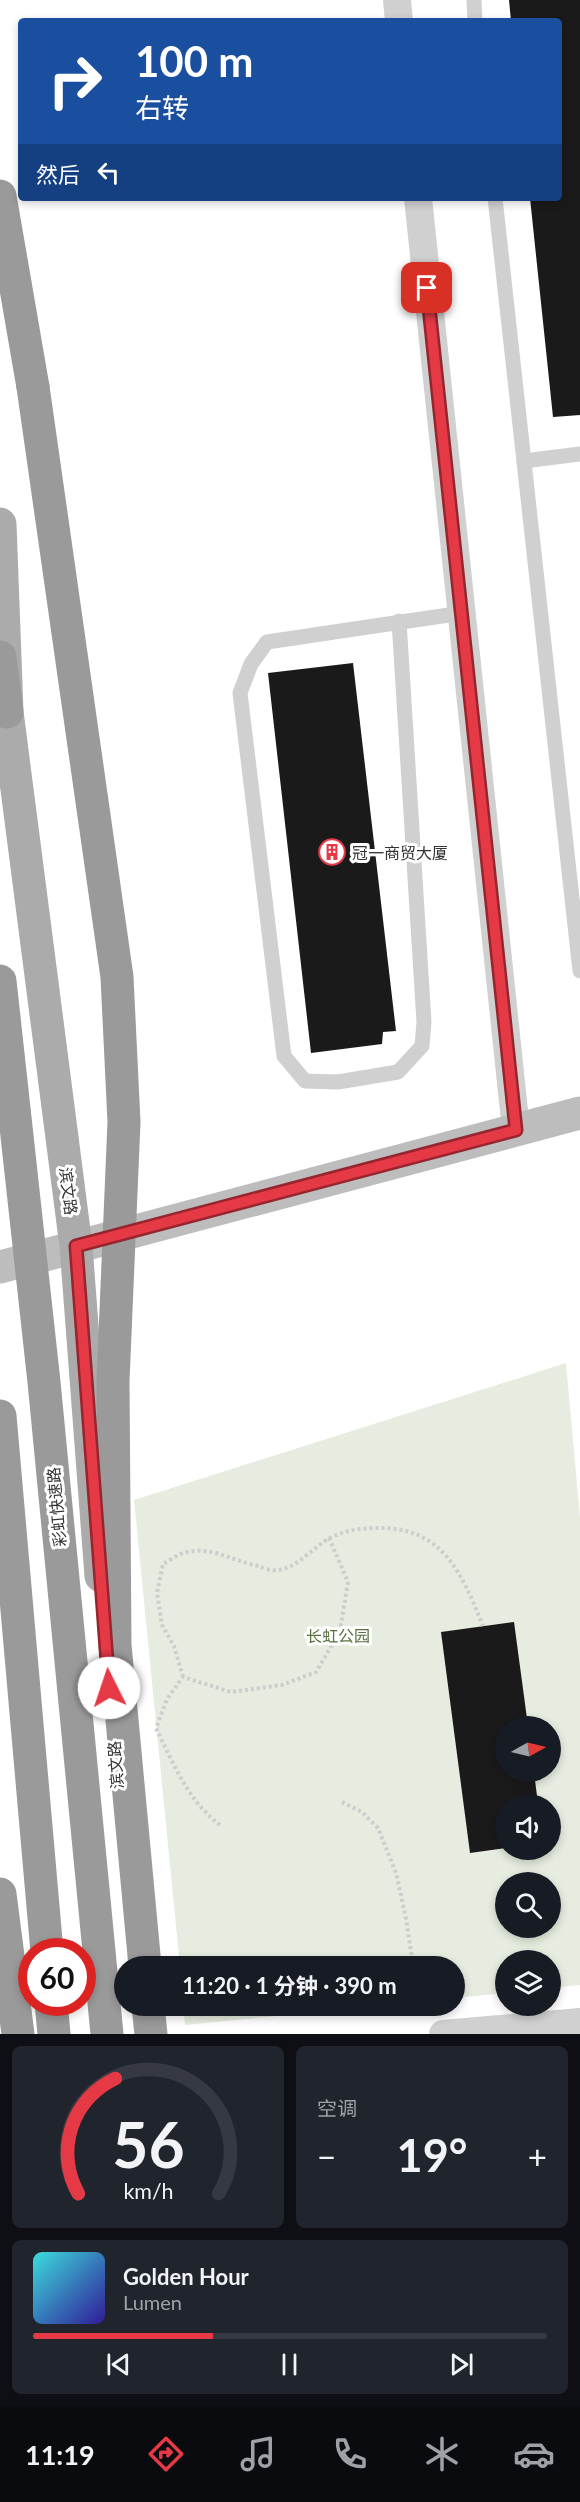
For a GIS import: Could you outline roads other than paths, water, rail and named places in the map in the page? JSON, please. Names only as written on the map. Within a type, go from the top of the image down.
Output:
[{"type":"highway","points":[[0,195],[33,387],[117,976],[124,1122],[113,1380],[115,1645],[144,1956]]},
{"type":"highway","points":[[0,657],[7,712]]},
{"type":"highway","name":"彩虹快速路","points":[[0,981],[44,1382],[107,2034]]},
{"type":"highway","points":[[0,1416],[46,1938]]},
{"type":"highway","points":[[0,1894],[18,2034]]},
{"type":"highway","points":[[52,2016],[54,2034]]},
{"type":"highway","points":[[149,2016],[151,2034]]},
{"type":"main road","name":"滨文路","points":[[0,524],[7,712],[76,1246],[129,1956]]},
{"type":"main road","points":[[134,2016],[135,2034]]},
{"type":"street","points":[[397,0],[399,18]]},
{"type":"street","points":[[418,201],[516,1130]]},
{"type":"street","points":[[0,1267],[580,1113]]},
{"type":"street","points":[[0,1249],[76,1246]]},
{"type":"street","points":[[446,2034],[580,2022]]},
{"type":"lane","points":[[474,0],[475,18]]},
{"type":"lane","points":[[495,201],[524,460],[574,865],[580,971]]},
{"type":"lane","points":[[524,460],[580,454]]},
{"type":"lane","points":[[399,621],[424,1023],[422,1046],[398,1072],[338,1082],[306,1081],[284,1056],[240,693],[251,664],[267,642],[399,621],[462,613]]},
{"type":"place","name":"冠一商贸大厦","points":[[332,852]]},
{"type":"park label","name":"长虹公园","points":[[338,1635]]}]
